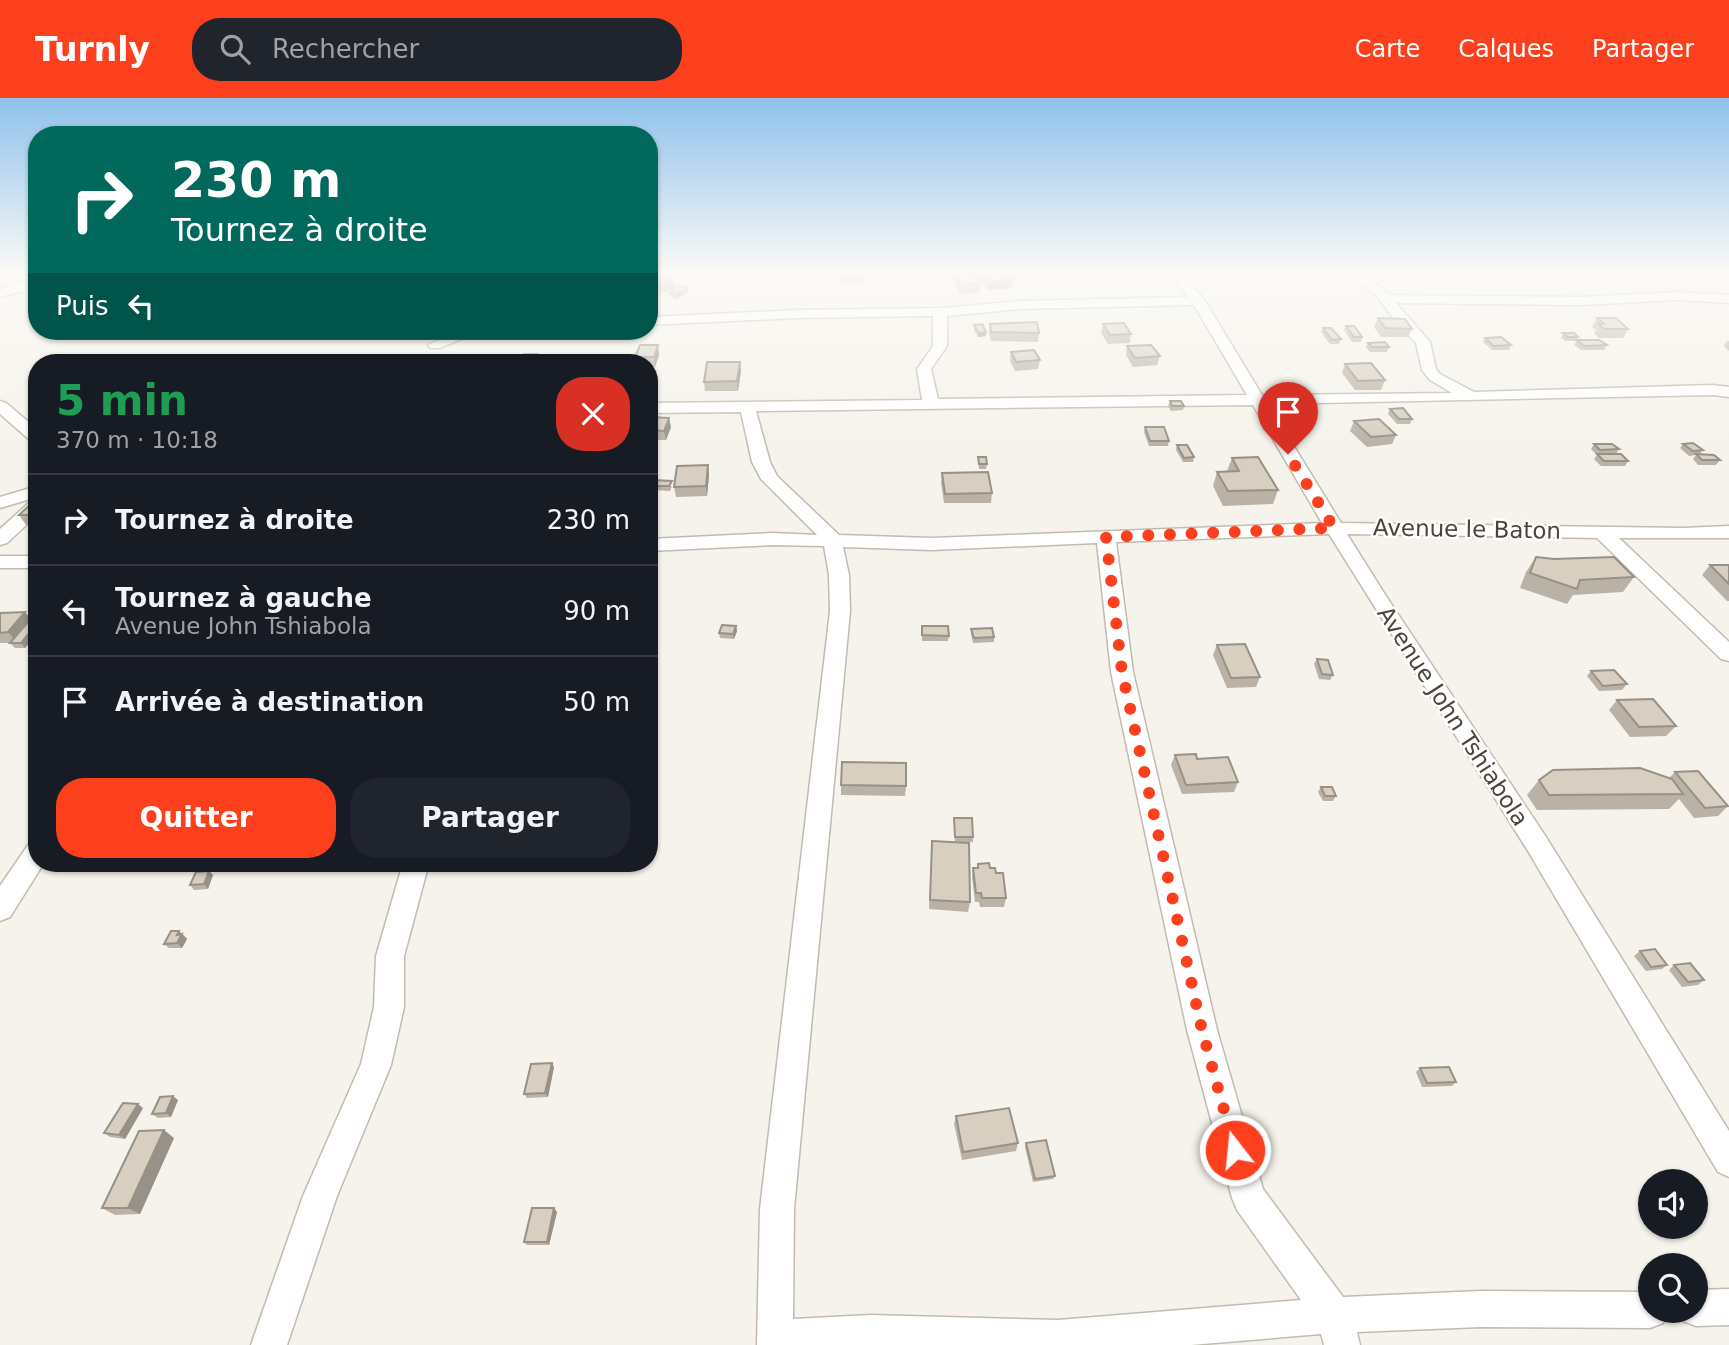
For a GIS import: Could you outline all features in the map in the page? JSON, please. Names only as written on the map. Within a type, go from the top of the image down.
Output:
[{"type":"street","points":[[931,404],[924,369],[940,346],[940,331]]},
{"type":"street","name":"Avenue John Tshiabola","points":[[1216,331],[1334,528],[1537,844],[1729,1161]]},
{"type":"street","points":[[1412,331],[1423,342],[1429,370],[1435,377],[1471,397]]},
{"type":"street","points":[[435,345],[449,340]]},
{"type":"street","points":[[658,408],[1471,397],[1688,390],[1729,392]]},
{"type":"street","points":[[747,405],[761,462],[770,479],[832,539],[839,575],[840,611],[777,1209],[775,1342],[871,1333],[1058,1338],[1338,1330],[1481,1309],[1638,1310]]},
{"type":"street","points":[[0,406],[28,430]]},
{"type":"street","points":[[0,503],[28,494]]},
{"type":"street","points":[[0,539],[28,513]]},
{"type":"street","name":"Avenue le Baton","points":[[658,545],[832,539],[932,544],[1334,528],[1683,534],[1729,531]]},
{"type":"street","points":[[1601,532],[1729,654]]},
{"type":"street","points":[[1106,537],[1122,672],[1202,1030],[1249,1198],[1338,1330]]},
{"type":"street","points":[[0,562],[28,562]]},
{"type":"street","points":[[0,909],[28,866]]},
{"type":"street","points":[[269,1345],[320,1196],[376,1065],[389,1007],[390,956],[413,872]]},
{"type":"street","points":[[1708,1308],[1729,1307]]},
{"type":"building","points":[[1039,331],[1039,333],[991,332]]},
{"type":"building","points":[[1108,331],[1129,331],[1131,334],[1110,335]]},
{"type":"building","points":[[1325,331],[1334,331],[1341,339],[1332,340]]},
{"type":"building","points":[[1350,331],[1358,331],[1362,337],[1354,337]]},
{"type":"building","points":[[1563,333],[1574,333],[1578,337],[1568,337]]},
{"type":"building","points":[[1501,337],[1511,345],[1494,346],[1485,338]]},
{"type":"building","points":[[1577,340],[1599,340],[1607,345],[1584,346]]},
{"type":"building","points":[[1385,342],[1389,347],[1372,347],[1368,343]]},
{"type":"building","points":[[640,345],[658,345],[655,354],[636,354]]},
{"type":"building","points":[[1151,345],[1160,356],[1135,358],[1127,346]]},
{"type":"building","points":[[1034,350],[1040,360],[1016,362],[1011,352]]},
{"type":"building","points":[[707,362],[740,362],[737,381],[704,382]]},
{"type":"building","points":[[1371,363],[1385,380],[1358,381],[1345,364]]},
{"type":"building","points":[[1170,401],[1181,401],[1184,406],[1172,406]]},
{"type":"building","points":[[1403,408],[1412,419],[1399,419],[1390,409]]},
{"type":"building","points":[[658,417],[669,418],[664,431],[658,431]]},
{"type":"building","points":[[1379,419],[1396,435],[1371,437],[1354,421]]},
{"type":"building","points":[[1145,427],[1164,427],[1169,441],[1150,441]]},
{"type":"building","points":[[1693,443],[1703,450],[1693,451],[1683,444]]},
{"type":"building","points":[[1594,444],[1612,444],[1619,449],[1600,450]]},
{"type":"building","points":[[1177,445],[1187,445],[1194,457],[1184,458]]},
{"type":"building","points":[[1597,454],[1621,454],[1628,461],[1604,461]]},
{"type":"building","points":[[1696,454],[1714,455],[1720,460],[1702,460]]},
{"type":"building","points":[[978,457],[986,457],[987,464],[979,464]]},
{"type":"building","points":[[1258,457],[1278,490],[1228,491],[1217,472],[1239,471],[1232,458]]},
{"type":"building","points":[[708,465],[706,486],[674,487],[677,466]]},
{"type":"building","points":[[988,472],[992,493],[945,494],[942,473]]},
{"type":"building","points":[[658,480],[672,481],[669,486],[658,486]]},
{"type":"building","points":[[28,506],[28,515],[19,515]]},
{"type":"building","points":[[1536,557],[1614,557],[1634,577],[1580,580],[1577,589],[1530,573]]},
{"type":"building","points":[[1710,565],[1729,565],[1729,584]]},
{"type":"building","points":[[25,612],[8,632],[0,633],[0,613]]},
{"type":"building","points":[[28,623],[28,635],[21,643],[10,643]]},
{"type":"building","points":[[722,625],[736,626],[733,634],[719,633]]},
{"type":"building","points":[[922,626],[948,626],[949,636],[922,635]]},
{"type":"building","points":[[992,628],[994,637],[974,638],[971,629]]},
{"type":"building","points":[[1245,644],[1260,677],[1231,678],[1217,645]]},
{"type":"building","points":[[1317,659],[1328,660],[1333,675],[1322,674]]},
{"type":"building","points":[[1614,670],[1627,684],[1603,686],[1591,671]]},
{"type":"building","points":[[1653,699],[1676,726],[1639,727],[1617,700]]},
{"type":"building","points":[[1196,754],[1197,759],[1228,757],[1238,782],[1186,785],[1175,755]]},
{"type":"building","points":[[842,762],[906,763],[906,786],[841,785]]},
{"type":"building","points":[[1640,768],[1672,779],[1683,794],[1549,795],[1539,780],[1553,770]]},
{"type":"building","points":[[1698,771],[1728,806],[1705,808],[1675,772]]},
{"type":"building","points":[[1321,787],[1332,787],[1336,796],[1325,796]]},
{"type":"building","points":[[954,818],[972,818],[973,837],[955,837]]},
{"type":"building","points":[[932,841],[969,843],[970,902],[930,900]]},
{"type":"building","points":[[989,863],[996,873],[1003,873],[1006,898],[982,898],[981,893],[976,893],[973,868],[978,868],[978,864]]},
{"type":"building","points":[[196,872],[209,872],[204,884],[190,885]]},
{"type":"building","points":[[171,931],[179,931],[177,935],[182,934],[177,943],[164,944]]},
{"type":"building","points":[[1655,949],[1667,965],[1651,967],[1640,951]]},
{"type":"building","points":[[1690,963],[1704,980],[1688,982],[1674,965]]},
{"type":"building","points":[[552,1063],[545,1093],[524,1094],[531,1064]]},
{"type":"building","points":[[1449,1067],[1456,1082],[1427,1083],[1420,1068]]},
{"type":"building","points":[[173,1096],[166,1113],[152,1114],[160,1097]]},
{"type":"building","points":[[123,1103],[138,1104],[119,1135],[104,1133]]},
{"type":"building","points":[[1009,1108],[1018,1143],[963,1152],[956,1116]]},
{"type":"building","points":[[164,1130],[128,1208],[102,1208],[139,1131]]},
{"type":"building","points":[[1046,1140],[1055,1176],[1035,1179],[1026,1143]]},
{"type":"building","points":[[532,1208],[554,1208],[547,1242],[524,1242]]},
{"type":"route","points":[[1235,1150],[1202,1030],[1122,672],[1106,537],[1334,528],[1288,454]]}]
